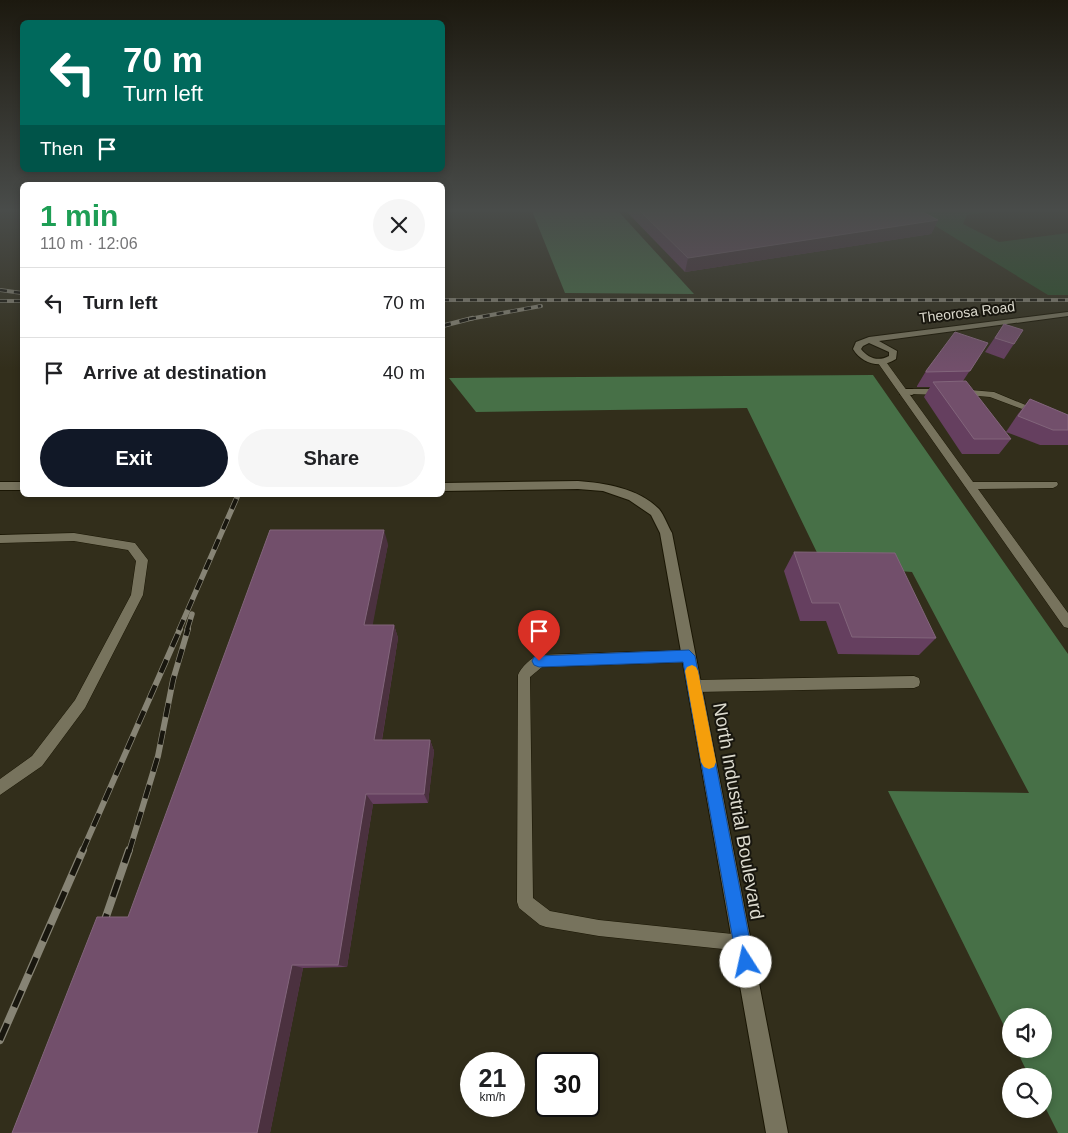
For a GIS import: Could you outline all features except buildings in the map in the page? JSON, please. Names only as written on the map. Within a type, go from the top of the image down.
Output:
[{"type":"street","name":"Theorosa Road","points":[[869,340],[1066,316]]},
{"type":"street","points":[[869,340],[892,351],[893,358],[881,361],[869,359],[859,353],[858,344],[869,340]]},
{"type":"street","points":[[0,486],[20,486]]},
{"type":"street","name":"North Industrial Boulevard","points":[[445,487],[604,487],[633,497],[655,512],[666,533],[777,1133]]},
{"type":"lane","points":[[881,361],[907,392],[970,486],[1068,623]]},
{"type":"lane","points":[[907,392],[982,392],[1042,414]]},
{"type":"lane","points":[[970,486],[1053,484]]},
{"type":"lane","points":[[0,540],[74,537],[131,546],[142,560],[137,594],[80,704],[37,761],[0,788]]},
{"type":"lane","points":[[689,656],[539,661],[524,675],[525,902],[546,919],[599,928],[742,943]]},
{"type":"lane","points":[[695,686],[914,682]]},
{"type":"green space","points":[[553,264],[666,264],[694,294],[565,293]]},
{"type":"green space","points":[[997,264],[1068,264],[1068,295],[1048,295]]},
{"type":"green space","points":[[873,375],[1068,654],[1068,1133],[1058,1133],[1050,1118],[1052,1068],[1025,1068],[1020,1058],[1052,1058],[1052,1008],[1002,1008],[1002,1022],[888,791],[1029,793],[912,572],[823,565],[747,408],[476,412],[449,378]]},
{"type":"railway","points":[[0,290],[20,293]]},
{"type":"railway","points":[[445,300],[1068,300]]},
{"type":"railway","points":[[0,301],[20,301]]},
{"type":"railway","points":[[469,319],[541,306]]},
{"type":"railway","points":[[445,325],[469,319]]},
{"type":"railway","points":[[179,630],[237,497]]},
{"type":"railway","points":[[187,630],[192,614]]},
{"type":"railway","points":[[82,852],[180,629]]},
{"type":"railway","points":[[129,852],[158,756],[173,680],[188,629]]},
{"type":"railway","points":[[0,1040],[83,850]]},
{"type":"railway","points":[[101,931],[129,850]]},
{"type":"slow traffic","points":[[692,671],[709,762]]},
{"type":"route","points":[[539,661],[689,656],[746,962]]}]
